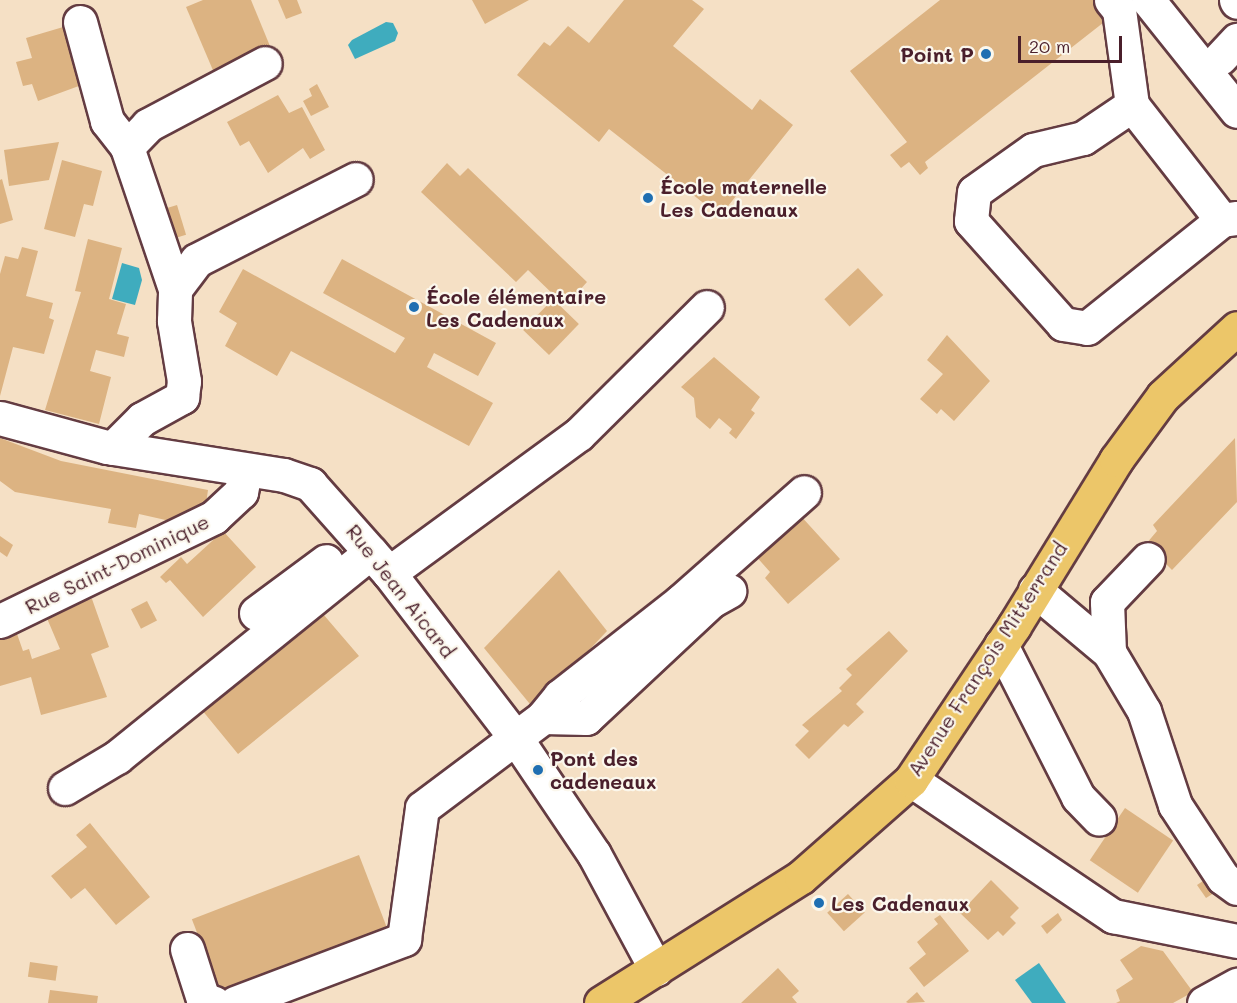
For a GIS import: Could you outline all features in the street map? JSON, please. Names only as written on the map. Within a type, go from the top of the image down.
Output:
[{"type":"main road","name":"Avenue François Mitterrand","points":[[601,1003],[801,877],[911,780],[1001,645],[1116,460],[1163,396],[1237,328]]},
{"type":"street","points":[[1111,0],[1119,10],[1132,105],[1230,219],[1087,328],[1063,324],[970,221],[974,192],[1033,150],[1083,138],[1132,105]]},
{"type":"street","points":[[1148,0],[1237,111]]},
{"type":"street","points":[[1173,0],[1231,58]]},
{"type":"street","points":[[80,22],[107,121],[127,147],[175,289],[174,321],[184,381],[182,397],[141,419],[113,448]]},
{"type":"street","points":[[127,147],[148,125],[265,63]]},
{"type":"street","points":[[175,289],[197,260],[356,179]]},
{"type":"street","points":[[256,613],[373,553],[579,434],[706,306]]},
{"type":"street","name":"Rue Jean Aicard","points":[[0,418],[113,448],[310,484],[373,553],[515,737],[594,854],[656,969]]},
{"type":"street","name":"Rue Saint-Dominique","points":[[0,621],[214,517],[241,492],[246,471]]},
{"type":"street","points":[[235,1003],[404,939],[422,808],[543,717],[560,696],[681,601],[804,492]]},
{"type":"street","points":[[65,788],[117,757],[373,553]]},
{"type":"street","points":[[1109,652],[1107,602],[1148,559]]},
{"type":"street","points":[[1035,590],[1109,652],[1144,711],[1175,805],[1223,878],[1237,888]]},
{"type":"street","points":[[543,717],[586,718],[711,601],[729,591]]},
{"type":"street","points":[[1001,645],[1078,797],[1100,819]]},
{"type":"street","points":[[911,780],[1113,916],[1237,941]]},
{"type":"street","points":[[187,949],[203,999],[214,1003]]},
{"type":"street","points":[[1204,1003],[1237,985]]},
{"type":"water","points":[[386,22],[393,23],[398,33],[395,41],[355,59],[348,45],[352,40]]},
{"type":"water","points":[[122,263],[139,268],[142,280],[135,305],[112,299]]},
{"type":"water","points":[[1039,963],[1066,1003],[1032,1003],[1015,980]]},
{"type":"building","points":[[203,0],[251,0],[272,51],[215,75],[186,7]]},
{"type":"building","points":[[278,0],[297,0],[302,13],[286,19]]},
{"type":"building","points":[[472,0],[529,0],[485,24]]},
{"type":"building","points":[[624,0],[692,0],[704,9],[673,46],[752,110],[760,99],[793,125],[720,216],[609,129],[599,142],[517,75],[544,42],[550,46],[568,26],[589,43]]},
{"type":"building","name":"Point P","points":[[940,0],[1093,0],[1108,19],[925,162],[928,168],[920,175],[909,162],[901,168],[890,155],[907,142],[850,71]]},
{"type":"building","points":[[70,25],[87,83],[38,101],[32,84],[23,86],[16,62],[32,58],[26,38]]},
{"type":"building","points":[[317,84],[329,107],[311,116],[303,101],[312,96],[309,89]]},
{"type":"building","points":[[278,95],[289,113],[302,107],[325,150],[310,159],[303,148],[268,173],[249,141],[240,146],[227,122]]},
{"type":"building","points":[[59,142],[49,180],[9,186],[4,150]]},
{"type":"building","points":[[62,160],[102,171],[93,206],[84,204],[75,237],[44,229]]},
{"type":"building","points":[[447,163],[460,176],[468,168],[587,282],[568,303],[562,297],[559,300],[528,270],[516,282],[421,192]]},
{"type":"building","points":[[2,179],[13,220],[0,224],[0,180]]},
{"type":"building","points":[[177,205],[186,235],[169,240],[160,210]]},
{"type":"building","points":[[88,239],[122,248],[109,299],[126,304],[117,334],[129,337],[124,357],[96,350],[90,371],[111,377],[99,424],[45,410],[81,292],[75,291]]},
{"type":"building","points":[[22,247],[38,251],[26,296],[53,303],[49,318],[54,320],[44,354],[13,347],[0,396],[0,274],[5,256],[18,259]]},
{"type":"building","points":[[342,259],[496,343],[478,376],[434,353],[427,367],[493,403],[469,446],[291,351],[277,376],[225,346],[237,323],[219,312],[243,269],[395,353],[405,338],[323,293]]},
{"type":"building","points":[[858,268],[883,295],[850,326],[824,299]]},
{"type":"building","points":[[553,299],[579,324],[549,355],[523,330]]},
{"type":"building","points":[[947,335],[990,381],[954,421],[941,409],[937,414],[920,399],[943,374],[927,360]]},
{"type":"building","points":[[714,357],[760,397],[751,410],[755,413],[736,439],[729,433],[732,429],[719,418],[710,429],[696,417],[694,398],[681,387]]},
{"type":"building","points":[[0,438],[61,461],[208,490],[205,511],[179,523],[139,514],[136,528],[108,523],[111,509],[15,492],[0,481]]},
{"type":"building","points":[[1235,438],[1237,502],[1172,570],[1146,544],[1157,531],[1153,525]]},
{"type":"building","points":[[799,514],[840,559],[788,604],[765,578],[770,572],[754,554]]},
{"type":"building","points":[[223,531],[256,567],[203,617],[170,580],[166,583],[160,577],[181,557],[187,564]]},
{"type":"building","points":[[0,536],[13,545],[7,557],[0,552]]},
{"type":"building","points":[[559,570],[607,631],[534,709],[484,648]]},
{"type":"building","points":[[92,599],[109,647],[91,654],[107,697],[41,715],[31,677],[0,686],[0,636],[16,631],[23,651],[29,649],[32,659],[60,649],[46,616],[68,603]]},
{"type":"building","points":[[147,601],[157,621],[141,629],[131,609]]},
{"type":"building","points":[[323,614],[359,656],[238,754],[197,704],[237,670],[243,679]]},
{"type":"building","points":[[889,631],[908,651],[856,704],[864,712],[848,727],[844,724],[809,759],[795,745],[809,731],[802,725],[842,691],[839,688],[852,675],[846,669]]},
{"type":"building","points":[[1125,808],[1173,840],[1138,893],[1090,860]]},
{"type":"building","points":[[90,823],[150,897],[116,925],[85,888],[71,899],[51,876],[87,847],[76,835]]},
{"type":"building","points":[[359,855],[387,928],[220,992],[192,919]]},
{"type":"building","points":[[1206,879],[1214,893],[1206,898],[1197,885]]},
{"type":"building","points":[[991,880],[1019,908],[1010,917],[1016,923],[1003,936],[998,931],[988,940],[960,913]]},
{"type":"building","points":[[848,894],[865,913],[844,931],[827,913]]},
{"type":"building","points":[[1058,913],[1062,920],[1047,934],[1041,926]]},
{"type":"building","points":[[940,915],[969,951],[924,987],[909,968],[926,954],[917,942],[938,924],[934,919]]},
{"type":"building","points":[[1141,946],[1163,951],[1193,992],[1173,1003],[1116,1003],[1120,1001],[1116,990],[1133,979],[1120,960]]},
{"type":"building","points":[[30,962],[58,966],[56,981],[28,977]]},
{"type":"building","points":[[778,968],[799,991],[792,997],[797,1003],[741,1003]]},
{"type":"building","points":[[50,990],[98,996],[97,1003],[48,1003]]},
{"type":"building","points":[[917,992],[925,1002],[906,1002]]},
{"type":"place","name":"Point P","points":[[986,54]]},
{"type":"place","name":"École maternelle Les Cadenaux","points":[[648,198]]},
{"type":"place","name":"École élémentaire Les Cadenaux","points":[[414,307]]},
{"type":"place","name":"Pont des cadeneaux","points":[[538,770]]},
{"type":"place","name":"Les Cadenaux","points":[[819,903]]}]
